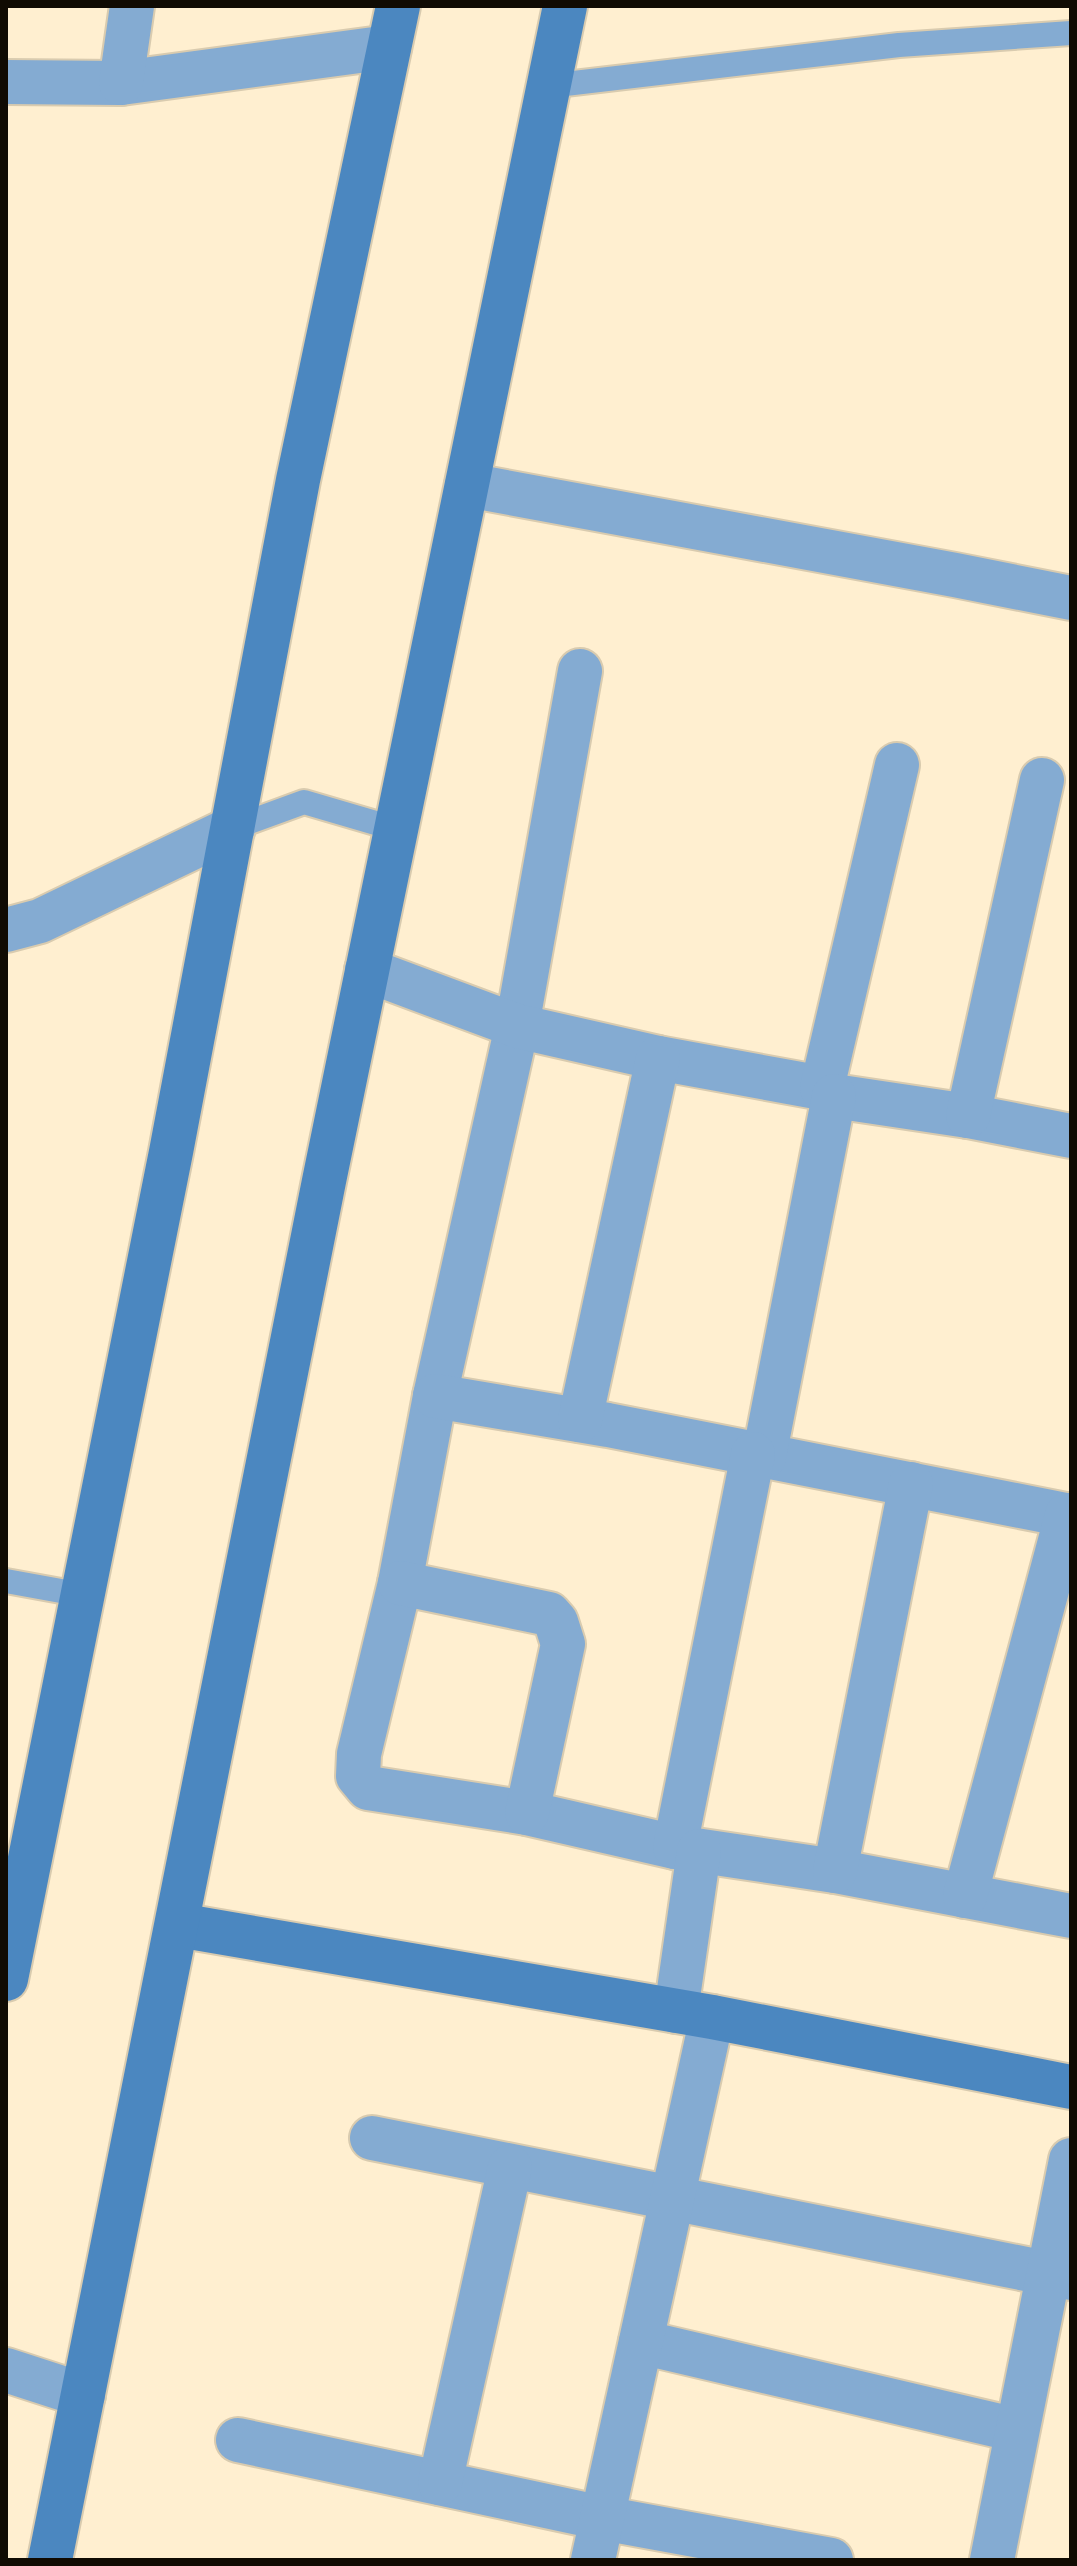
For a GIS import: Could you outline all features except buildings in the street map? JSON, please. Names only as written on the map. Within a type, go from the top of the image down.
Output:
[{"type":"street","points":[[121,83],[132,6]]},
{"type":"street","points":[[50,2560],[367,970],[565,6]]},
{"type":"street","points":[[6,82],[121,83],[393,26],[298,480],[233,828],[6,1979]]},
{"type":"street","points":[[467,485],[1071,598]]},
{"type":"street","points":[[580,671],[517,1026],[435,1396],[400,1583],[359,1754],[358,1776],[368,1788],[527,1813],[687,1849],[835,1871],[1071,1916]]},
{"type":"street","points":[[593,2560],[672,2200],[694,2014],[687,1849],[828,1092],[897,765]]},
{"type":"street","points":[[968,1116],[1042,780]]},
{"type":"street","points":[[6,930],[40,921],[233,828]]},
{"type":"street","points":[[367,970],[517,1026],[828,1092],[1071,1136]]},
{"type":"street","points":[[580,1420],[658,1058]]},
{"type":"street","points":[[435,1396],[580,1420],[1069,1516],[965,1896]]},
{"type":"street","points":[[835,1871],[911,1484]]},
{"type":"street","points":[[400,1583],[549,1614],[556,1622],[563,1644],[527,1813]]},
{"type":"street","points":[[178,1925],[694,2014],[1071,2087]]},
{"type":"street","points":[[372,2138],[1060,2276]]},
{"type":"street","points":[[992,2560],[1017,2430],[1060,2276],[1071,2160]]},
{"type":"street","points":[[440,2483],[510,2167]]},
{"type":"street","points":[[641,2342],[1017,2430]]},
{"type":"street","points":[[6,2370],[83,2395]]},
{"type":"street","points":[[238,2440],[602,2518],[831,2560]]},
{"type":"lane","points":[[548,86],[899,45],[1071,33]]},
{"type":"lane","points":[[233,828],[304,802],[396,829]]},
{"type":"lane","points":[[6,1581],[83,1595]]}]
